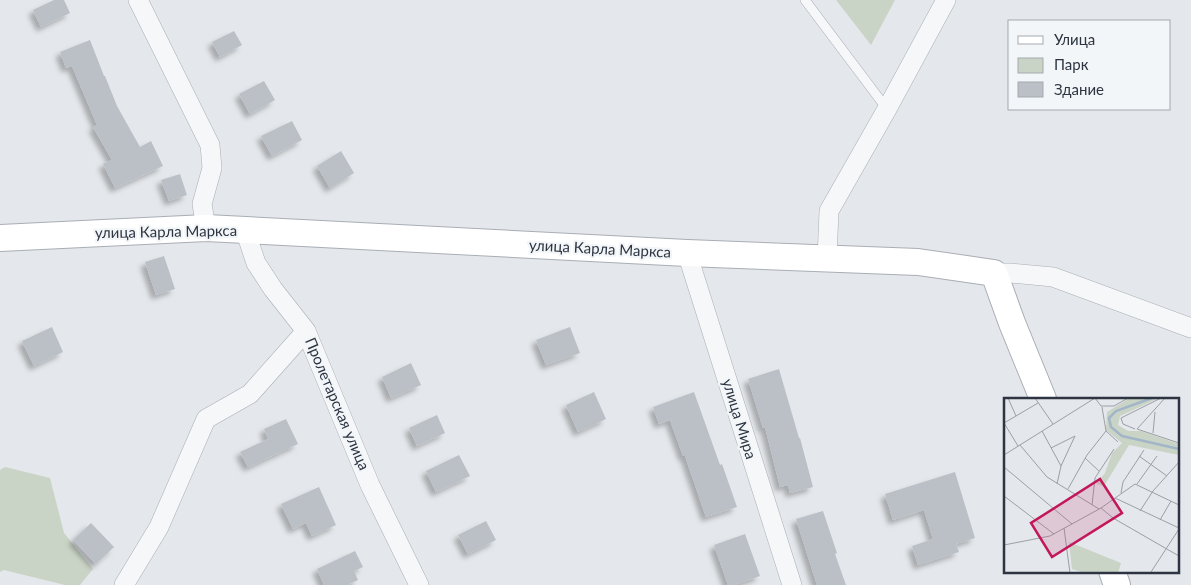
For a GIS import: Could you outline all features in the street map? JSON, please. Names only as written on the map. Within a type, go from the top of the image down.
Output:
[{"type":"street","points":[[138,0],[210,145],[212,168],[202,204],[206,228]]},
{"type":"street","points":[[827,260],[830,211],[888,109],[946,0]]},
{"type":"street","name":"улица Карла Маркса","points":[[0,238],[206,228],[687,254],[918,262],[994,273],[1010,272],[1053,277],[1191,328]]},
{"type":"street","name":"Пролетарская улица","points":[[244,230],[256,263],[306,332],[370,485],[419,585]]},
{"type":"street","name":"улица Мира","points":[[687,254],[792,585]]},
{"type":"street","points":[[994,273],[1043,398]]},
{"type":"street","points":[[124,585],[159,527],[206,419],[250,394],[306,332]]},
{"type":"street","points":[[1112,572],[1118,585]]},
{"type":"lane","points":[[805,0],[888,109]]},
{"type":"green space","points":[[836,0],[895,0],[871,45]]},
{"type":"green space","points":[[5,467],[50,478],[64,533],[93,569],[80,585],[65,585],[4,570],[0,572],[0,470]]},
{"type":"building","points":[[54,0],[64,0],[70,13],[41,27],[33,10]]},
{"type":"building","points":[[234,31],[242,45],[220,57],[212,42]]},
{"type":"building","points":[[90,40],[117,106],[140,147],[151,141],[163,166],[115,188],[103,164],[112,160],[93,127],[97,125],[72,66],[66,68],[60,52]]},
{"type":"building","points":[[264,81],[275,100],[250,114],[239,94]]},
{"type":"building","points":[[292,121],[302,140],[272,156],[261,136]]},
{"type":"building","points":[[341,151],[354,173],[330,188],[317,166]]},
{"type":"building","points":[[180,174],[187,195],[169,201],[161,180]]},
{"type":"building","points":[[164,256],[175,289],[156,295],[145,262]]},
{"type":"building","points":[[52,327],[63,352],[34,366],[22,341]]},
{"type":"building","points":[[570,327],[580,353],[546,365],[536,340]]},
{"type":"building","points":[[411,363],[421,385],[391,398],[382,377]]},
{"type":"building","points":[[779,369],[813,487],[790,493],[788,485],[780,487],[765,427],[763,428],[748,379]]},
{"type":"building","points":[[594,392],[606,419],[578,432],[566,405]]},
{"type":"building","points":[[694,392],[737,507],[706,517],[685,456],[683,456],[670,420],[659,424],[653,407]]},
{"type":"building","points":[[437,415],[445,433],[417,446],[409,428]]},
{"type":"building","points":[[286,419],[298,444],[248,467],[240,452],[268,439],[264,429]]},
{"type":"building","points":[[459,455],[470,476],[436,492],[426,471]]},
{"type":"building","points":[[955,472],[975,538],[956,544],[959,552],[918,565],[912,546],[933,539],[924,510],[893,520],[885,494]]},
{"type":"building","points":[[319,487],[336,525],[312,536],[306,523],[293,529],[281,504]]},
{"type":"building","points":[[823,511],[846,585],[817,585],[796,519]]},
{"type":"building","points":[[486,521],[496,540],[468,554],[458,535]]},
{"type":"building","points":[[91,523],[114,547],[96,564],[73,540]]},
{"type":"building","points":[[745,534],[760,576],[734,585],[728,585],[714,545]]},
{"type":"building","points":[[355,551],[363,567],[354,571],[358,580],[347,585],[324,585],[317,569]]}]
